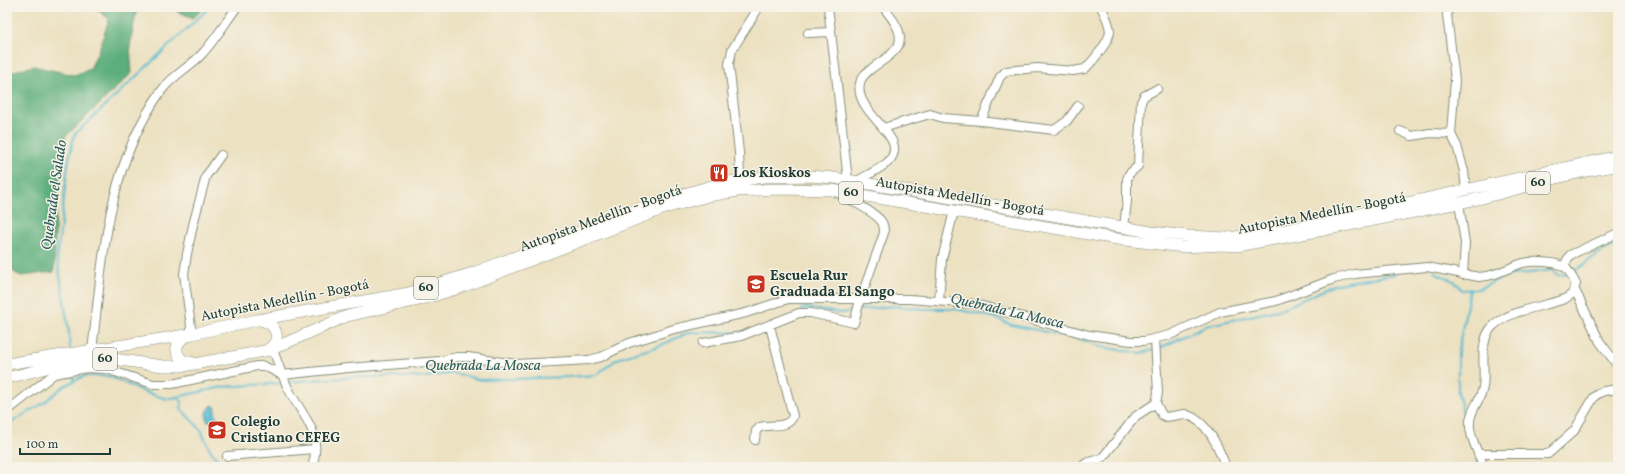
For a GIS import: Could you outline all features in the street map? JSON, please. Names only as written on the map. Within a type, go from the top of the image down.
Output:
[{"type":"highway","name":"Autopista Medellín - Bogotá","points":[[7,364],[192,334],[257,320],[409,293],[476,272],[670,198],[740,179],[787,176],[852,181],[1151,232],[1227,238],[1276,232],[1412,200],[1466,190],[1618,156]]},
{"type":"highway","name":"Autopista Medellín - Bogotá","points":[[7,378],[58,365],[91,360],[113,359],[163,366],[184,366],[268,350],[347,316],[419,300],[459,288],[665,208],[708,196],[738,191],[780,188],[832,190],[1167,245],[1201,247],[1223,245],[1237,246],[1459,203],[1599,168],[1618,166]]},
{"type":"highway","points":[[257,320],[267,322],[273,326],[276,332],[274,344],[268,350]]},
{"type":"highway","points":[[192,334],[180,340],[177,344],[177,353],[182,360],[186,362],[204,363]]},
{"type":"street","points":[[92,351],[108,223],[118,179],[133,143],[163,89],[176,75],[203,53],[236,7]]},
{"type":"street","points":[[740,179],[739,152],[729,64],[732,50],[759,7]]},
{"type":"street","points":[[828,7],[852,181],[878,169],[889,161],[893,152],[893,143],[883,128],[868,113],[863,104],[860,93],[860,83],[862,78],[896,50],[898,45],[899,32],[896,23],[883,7]]},
{"type":"street","points":[[981,121],[1000,76],[1006,70],[1037,68],[1073,71],[1085,69],[1106,43],[1110,32],[1100,7]]},
{"type":"street","points":[[1449,7],[1447,15],[1454,80],[1451,134],[1457,146],[1466,190]]},
{"type":"street","points":[[808,33],[831,32]]},
{"type":"street","points":[[1124,227],[1127,201],[1127,179],[1138,166],[1141,102],[1144,96],[1157,89]]},
{"type":"street","points":[[883,128],[931,114],[943,118],[1054,130],[1067,121],[1078,106]]},
{"type":"street","points":[[1400,130],[1412,136],[1430,133],[1451,134]]},
{"type":"street","points":[[192,334],[184,274],[187,254],[206,176],[221,155]]},
{"type":"street","points":[[703,343],[741,336],[770,326],[786,317],[799,313],[811,313],[854,323],[860,300],[884,233],[884,226],[882,221],[874,215],[832,190]]},
{"type":"street","points":[[1459,203],[1465,242],[1463,275]]},
{"type":"street","points":[[939,301],[942,259],[954,211]]},
{"type":"street","points":[[1566,268],[1566,262],[1570,255],[1618,233]]},
{"type":"street","points":[[7,411],[54,374],[87,368],[106,369],[153,384],[162,385],[257,366],[264,366],[285,381],[348,368],[440,361],[457,357],[468,357],[517,364],[589,360],[601,357],[629,343],[652,336],[746,313],[788,300],[909,299],[975,304],[1089,334],[1155,346],[1170,336],[1220,312],[1276,301],[1334,279],[1355,274],[1427,267],[1463,275],[1487,277],[1531,262],[1550,263],[1566,268],[1576,284],[1575,290],[1572,294],[1565,299],[1508,316],[1489,331],[1484,346],[1484,386],[1470,419],[1472,434],[1484,467]]},
{"type":"street","points":[[1575,290],[1600,342],[1618,366]]},
{"type":"street","points":[[755,440],[756,431],[760,427],[776,426],[788,422],[792,420],[793,416],[770,326]]},
{"type":"street","points":[[1155,346],[1158,393],[1156,403],[1159,411],[1166,417],[1185,414],[1205,426],[1217,445],[1226,467]]},
{"type":"street","points":[[268,350],[311,425],[315,449],[314,465]]},
{"type":"street","points":[[1478,454],[1548,454],[1574,431],[1594,397],[1599,393],[1618,389]]},
{"type":"street","points":[[1082,467],[1086,462],[1103,458],[1136,416],[1156,403]]},
{"type":"street","points":[[227,456],[315,449]]},
{"type":"street","points":[[1103,458],[1104,467]]},
{"type":"green space","points":[[94,7],[144,7],[136,12],[130,46],[132,73],[65,137],[56,208],[54,272],[21,276],[13,272],[7,223],[7,73],[33,66],[74,75],[90,69],[100,47],[109,19]]},
{"type":"green space","points":[[167,7],[205,7],[193,18]]},
{"type":"water","points":[[212,405],[216,407],[215,410],[221,424],[217,428],[212,422],[207,421],[206,413]]},
{"type":"waterway","name":"Quebrada el Salado","points":[[70,348],[69,332],[57,257],[68,164],[74,135],[210,7]]},
{"type":"waterway","name":"Quebrada La Mosca","points":[[1572,273],[1602,251],[1618,243]]},
{"type":"waterway","name":"Quebrada La Mosca","points":[[1434,272],[1454,281],[1462,290],[1479,289],[1504,276],[1553,270],[1558,275],[1568,274]]},
{"type":"waterway","name":"Quebrada La Mosca","points":[[1158,349],[1205,326],[1282,309],[1337,284],[1396,274]]},
{"type":"waterway","points":[[1466,424],[1458,393],[1458,351],[1470,289]]},
{"type":"waterway","name":"Quebrada La Mosca","points":[[860,310],[892,306],[924,309],[955,309],[993,317],[1012,325],[1080,339],[1101,347],[1141,353],[1153,350]]},
{"type":"waterway","name":"Quebrada La Mosca","points":[[801,310],[805,308],[841,313],[854,311]]},
{"type":"waterway","name":"Quebrada La Mosca","points":[[287,382],[354,377],[426,377],[454,373],[481,380],[596,375],[617,359],[659,346],[690,332],[737,333]]},
{"type":"waterway","name":"Quebrada La Mosca","points":[[73,375],[74,381]]},
{"type":"waterway","name":"Quebrada La Mosca","points":[[7,425],[45,402],[64,386],[84,376],[109,376],[145,392],[167,399],[223,387],[283,383]]},
{"type":"waterway","points":[[177,397],[182,401],[181,409],[201,430],[215,457],[226,467]]},
{"type":"waterway","points":[[1476,459],[1479,467]]},
{"type":"place","name":"Los Kioskos","points":[[719,173]]},
{"type":"place","name":"Escuela Rur Graduada El Sango","points":[[756,284]]},
{"type":"place","name":"Colegio Cristiano CEFEG","points":[[217,430]]}]
